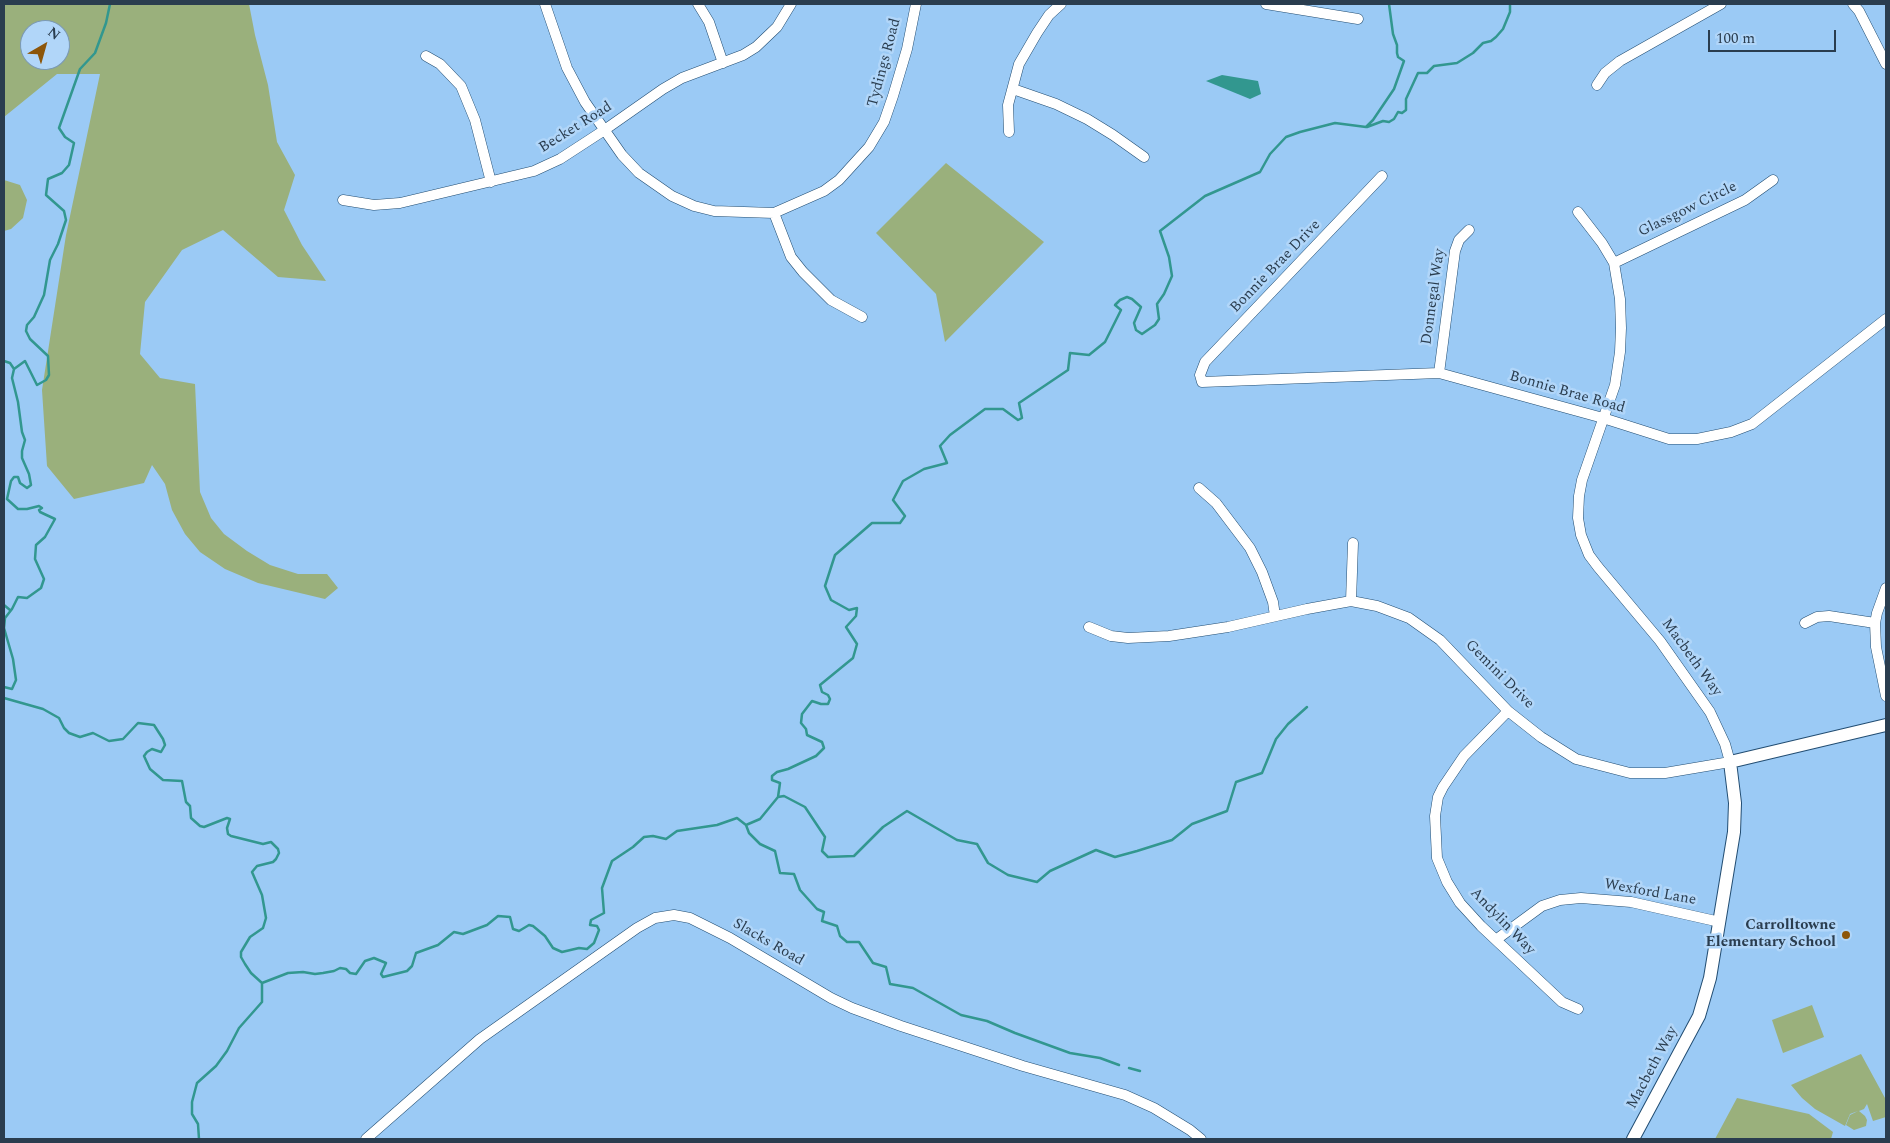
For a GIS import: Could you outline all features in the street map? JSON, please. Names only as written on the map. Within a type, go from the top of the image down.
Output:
[{"type":"street","name":"Tydings Road","points":[[545,4],[567,68],[585,102],[622,155],[639,173],[672,196],[694,206],[714,211],[774,213],[824,191],[839,180],[869,148],[884,122],[893,96],[907,49],[916,4]]},
{"type":"street","points":[[698,4],[709,22],[723,63]]},
{"type":"street","name":"Becket Road","points":[[344,200],[374,206],[400,203],[534,171],[560,159],[682,78],[743,55],[756,47],[777,27],[791,4]]},
{"type":"street","points":[[1009,132],[1008,111],[1019,64],[1049,16],[1060,4]]},
{"type":"street","points":[[1266,4],[1358,20]]},
{"type":"street","points":[[1597,85],[1605,73],[1620,61],[1721,4]]},
{"type":"street","points":[[1853,4],[1859,11],[1886,64]]},
{"type":"street","points":[[426,56],[440,64],[461,86],[475,120],[492,182]]},
{"type":"street","points":[[1013,89],[1070,110],[1114,135],[1144,157]]},
{"type":"street","name":"Bonnie Brae Drive","points":[[1202,382],[1200,375],[1205,362],[1382,176]]},
{"type":"street","name":"Glassgow Circle","points":[[1614,263],[1745,200],[1773,180]]},
{"type":"street","name":"Macbeth Way","points":[[1578,212],[1602,243],[1614,263],[1620,299],[1620,352],[1615,385],[1582,480],[1578,518],[1581,534],[1589,555],[1660,641],[1710,712],[1725,744],[1735,794],[1734,832],[1720,922],[1710,978],[1699,1016],[1633,1139]]},
{"type":"street","points":[[774,213],[791,257],[802,272],[831,300],[862,317]]},
{"type":"street","name":"Donnegal Way","points":[[1439,373],[1455,251],[1459,240],[1469,230]]},
{"type":"street","name":"Bonnie Brae Road","points":[[1202,382],[1439,373],[1603,418],[1636,430],[1677,440],[1703,438],[1731,432],[1752,424],[1886,319]]},
{"type":"street","points":[[1199,488],[1216,503],[1250,548],[1262,572],[1273,602],[1275,616]]},
{"type":"street","points":[[1351,601],[1353,542]]},
{"type":"street","points":[[1886,588],[1876,613],[1875,623],[1876,647],[1886,696]]},
{"type":"street","name":"Gemini Drive","points":[[1089,627],[1111,636],[1169,636],[1228,627],[1351,601],[1377,606],[1409,618],[1440,640],[1508,711],[1541,737],[1576,759],[1630,773],[1665,773],[1730,762],[1886,725]]},
{"type":"street","points":[[1805,623],[1817,617],[1828,616],[1875,623]]},
{"type":"street","name":"Andylin Way","points":[[1508,711],[1464,756],[1442,787],[1435,816],[1437,858],[1447,882],[1460,903],[1481,926],[1562,1002],[1578,1009]]},
{"type":"street","name":"Wexford Lane","points":[[1497,939],[1542,906],[1560,900],[1581,898],[1631,902],[1720,922]]},
{"type":"street","name":"Slacks Road","points":[[366,1139],[480,1039],[637,928],[655,918],[674,915],[690,918],[730,938],[831,998],[852,1008],[1022,1066],[1125,1095],[1154,1108],[1201,1139]]},
{"type":"shaded area","points":[[4,4],[249,4],[268,85],[277,142],[295,175],[284,210],[302,245],[326,281],[278,277],[223,230],[182,250],[145,302],[140,354],[160,378],[195,384],[200,492],[211,518],[224,534],[270,565],[298,574],[327,574],[338,588],[325,599],[258,583],[225,569],[200,552],[185,534],[172,510],[165,484],[152,465],[144,483],[74,499],[47,466],[42,390],[66,235],[100,74],[57,74],[4,117]]},
{"type":"shaded area","points":[[1222,75],[1258,81],[1261,94],[1250,99],[1206,81]]},
{"type":"shaded area","points":[[946,163],[1044,242],[945,342],[936,294],[876,233]]},
{"type":"shaded area","points":[[4,180],[20,185],[27,200],[23,218],[11,229],[4,231]]},
{"type":"shaded area","points":[[1812,1005],[1824,1037],[1783,1053],[1772,1020]]},
{"type":"shaded area","points":[[1861,1054],[1886,1098],[1886,1117],[1873,1121],[1867,1104],[1864,1109],[1859,1111],[1867,1120],[1866,1126],[1854,1130],[1846,1125],[1850,1115],[1858,1111],[1850,1114],[1845,1126],[1815,1109],[1791,1085]]},
{"type":"shaded area","points":[[1737,1098],[1809,1114],[1833,1132],[1831,1139],[1715,1139]]},
{"type":"waterway","points":[[4,687],[12,689],[16,680],[13,659],[4,628],[5,618],[18,597],[27,598],[41,588],[44,579],[35,559],[36,545],[45,537],[55,519],[40,512],[39,510],[42,508],[39,506],[18,509],[7,499],[11,481],[14,477],[18,477],[20,483],[27,488],[31,485],[29,474],[22,458],[25,440],[12,378],[14,369],[25,361],[37,385],[46,380],[49,375],[48,356],[30,339],[26,331],[27,325],[34,317],[44,295],[50,260],[66,220],[64,211],[46,195],[48,179],[62,173],[69,165],[74,143],[65,137],[59,128],[80,69],[95,53],[106,23],[110,4]]},
{"type":"waterway","points":[[262,983],[288,973],[303,972],[315,974],[334,971],[340,968],[356,974],[365,961],[374,958],[386,963],[381,974],[383,977],[407,971],[412,966],[416,953],[438,945],[454,932],[463,934],[487,925],[498,916],[510,917],[513,929],[519,931],[529,925],[533,926],[545,936],[553,948],[562,952],[579,948],[587,949],[594,943],[599,930],[597,926],[590,925],[591,920],[604,913],[602,888],[612,861],[644,837],[653,836],[666,839],[677,831],[717,825],[737,818],[746,825],[760,819],[778,797],[780,783],[772,780],[772,776],[777,772],[816,756],[824,748],[822,742],[807,735],[806,729],[801,723],[802,714],[812,701],[828,704],[830,699],[828,695],[822,692],[820,685],[853,658],[857,644],[846,627],[856,616],[857,608],[849,610],[831,600],[825,586],[835,555],[872,523],[900,523],[905,516],[893,500],[903,481],[924,469],[947,463],[940,446],[950,435],[985,409],[1003,409],[1018,420],[1022,418],[1019,403],[1068,370],[1070,353],[1089,355],[1105,342],[1121,310],[1115,305],[1120,300],[1127,297],[1141,307],[1134,323],[1136,330],[1142,334],[1155,325],[1159,319],[1157,304],[1172,276],[1169,257],[1160,231],[1205,196],[1260,172],[1270,154],[1286,137],[1335,123],[1366,127],[1394,89],[1404,61],[1398,57],[1389,4]]},
{"type":"waterway","points":[[1367,127],[1383,121],[1389,122],[1394,119],[1398,112],[1402,113],[1406,110],[1406,99],[1418,73],[1427,73],[1434,66],[1457,63],[1473,53],[1483,43],[1491,41],[1496,37],[1503,29],[1510,12],[1510,4]]},
{"type":"waterway","points":[[4,361],[10,363],[14,369]]},
{"type":"waterway","points":[[4,605],[10,610]]},
{"type":"waterway","points":[[4,698],[43,709],[59,718],[69,733],[80,737],[93,733],[109,741],[123,739],[138,723],[154,725],[165,745],[161,752],[152,749],[144,756],[150,769],[163,780],[182,781],[186,802],[190,806],[191,818],[204,827],[227,818],[230,819],[227,828],[228,834],[231,836],[263,844],[271,842],[278,849],[279,853],[273,862],[257,866],[252,872],[262,895],[266,918],[263,928],[250,937],[241,952],[241,957],[251,973],[262,983],[262,1002],[239,1028],[227,1051],[216,1066],[197,1083],[192,1102],[192,1114],[198,1124],[199,1139]]},
{"type":"waterway","points":[[778,797],[784,796],[805,807],[825,837],[822,851],[828,857],[854,856],[883,827],[907,811],[957,840],[977,844],[988,863],[1008,875],[1037,882],[1050,871],[1096,850],[1115,857],[1137,851],[1172,840],[1192,824],[1227,811],[1236,782],[1262,773],[1276,739],[1288,724],[1307,707]]},
{"type":"waterway","points":[[746,825],[749,833],[760,844],[775,851],[780,873],[794,874],[800,890],[817,909],[824,912],[822,921],[837,926],[840,936],[847,942],[859,942],[873,963],[886,967],[890,984],[913,988],[961,1015],[987,1021],[1070,1053],[1100,1058],[1119,1065]]},
{"type":"waterway","points":[[1129,1068],[1140,1071]]},
{"type":"place","name":"Carrolltowne Elementary School","points":[[1846,935]]}]
